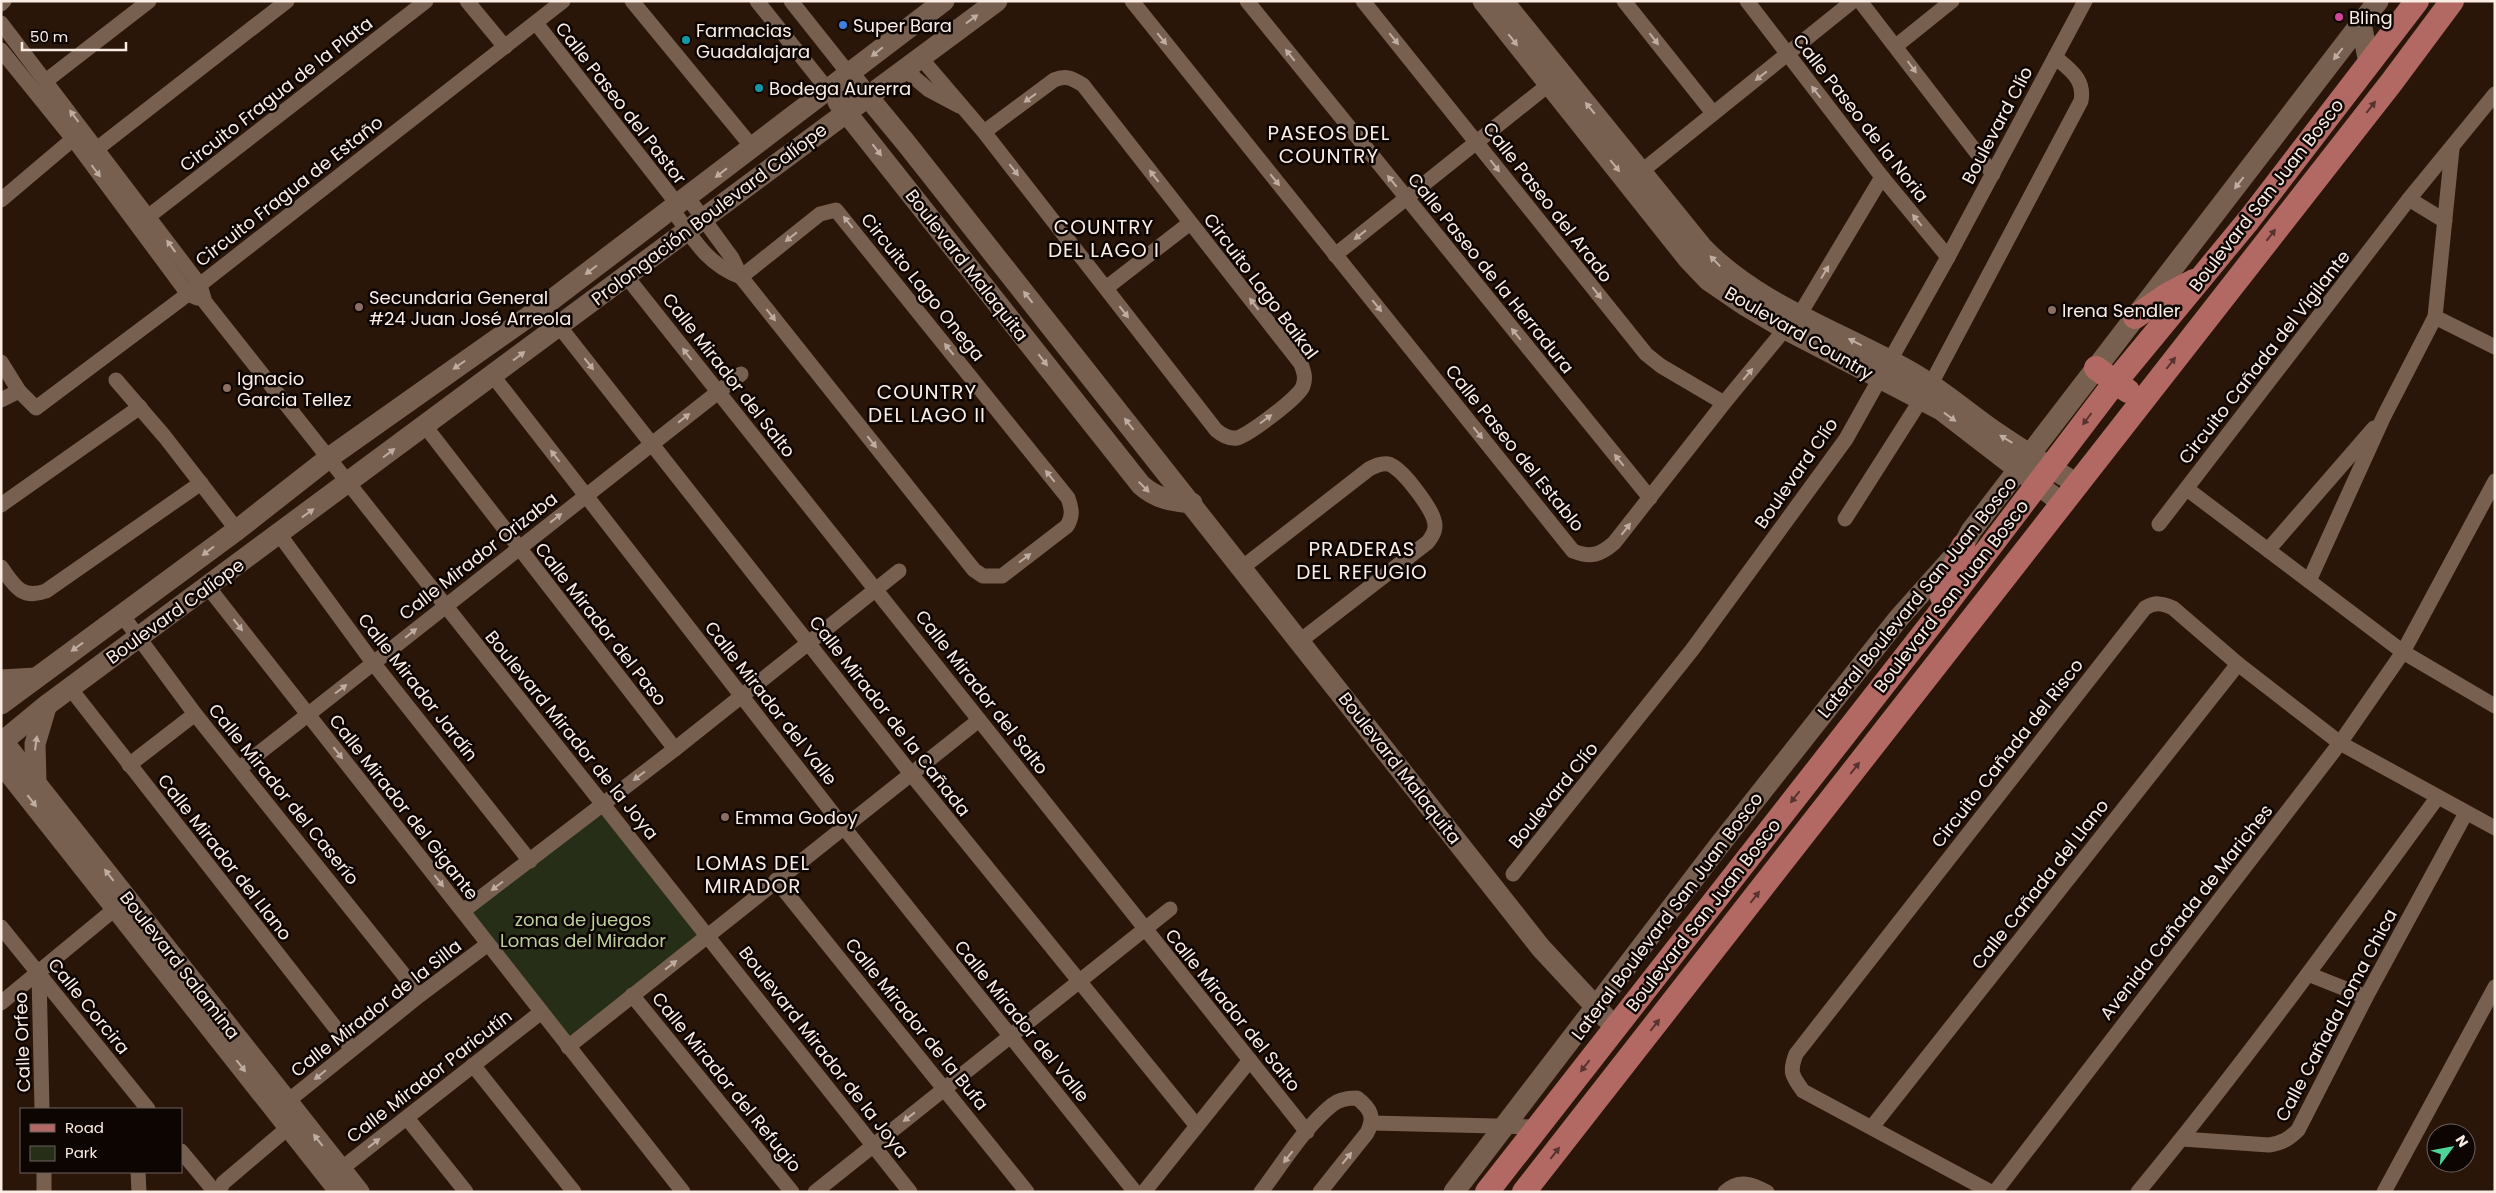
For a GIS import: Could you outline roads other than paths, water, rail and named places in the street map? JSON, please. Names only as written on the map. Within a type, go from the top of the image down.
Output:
[{"type":"main road","name":"Boulevard San Juan Bosco","points":[[1487,1192],[1934,619],[2035,468],[2116,380],[2204,275],[2417,1]]},
{"type":"main road","name":"Boulevard San Juan Bosco","points":[[1524,1191],[2390,83],[2452,1]]},
{"type":"main road","points":[[2136,317],[2167,295],[2204,275]]},
{"type":"main road","points":[[2096,368],[2116,380],[2141,402]]},
{"type":"main road","points":[[1934,619],[1963,546]]},
{"type":"main road","points":[[1502,1173],[1524,1191]]},
{"type":"street","points":[[47,80],[149,1]]},
{"type":"street","points":[[98,148],[287,1]]},
{"type":"street","name":"Circuito Fragua de la Plata","points":[[149,216],[426,1]]},
{"type":"street","points":[[467,1],[505,46]]},
{"type":"street","name":"Circuito Fragua de Estaño","points":[[19,391],[36,408],[200,285],[563,1]]},
{"type":"street","points":[[632,1],[753,148]]},
{"type":"street","name":"Boulevard Malaquita","points":[[757,1],[847,112],[1141,485],[1152,495],[1165,500],[1192,503]]},
{"type":"street","name":"Boulevard Malaquita","points":[[791,1],[1243,567],[1541,948],[1614,1028]]},
{"type":"street","name":"Prolongación Boulevard Calíope","points":[[350,483],[695,224],[997,1]]},
{"type":"street","name":"Calle Paseo del Establo","points":[[1132,1],[1573,552],[1588,557],[1602,553],[1614,543],[1724,402],[1800,314],[1882,177]]},
{"type":"street","name":"Calle Paseo de la Herradura","points":[[1247,1],[1650,498]]},
{"type":"street","name":"Calle Paseo del Arado","points":[[1363,1],[1646,354],[1662,366],[1724,402]]},
{"type":"street","name":"Boulevard Country","points":[[1483,1],[1642,171],[1703,248],[1722,268],[1759,292],[1890,360],[1927,392],[1941,410],[2035,468],[2070,493]]},
{"type":"street","name":"Boulevard Country","points":[[1503,1],[1555,80],[1695,266],[1708,280],[1785,330],[1878,379],[1927,392]]},
{"type":"street","points":[[1624,1],[1713,114]]},
{"type":"street","name":"Calle Paseo de la Noria","points":[[1747,1],[1882,177],[1948,257]]},
{"type":"street","points":[[1642,171],[1853,1]]},
{"type":"street","points":[[1860,1],[1993,174]]},
{"type":"street","points":[[1896,46],[1952,1]]},
{"type":"street","name":"Boulevard Clío","points":[[1514,874],[1692,650],[1846,439],[1948,257],[2085,1]]},
{"type":"street","name":"Lateral Boulevard San Juan Bosco","points":[[1454,1192],[1721,843],[1898,619],[1963,546],[1971,531],[2035,468],[2096,368],[2378,1]]},
{"type":"street","name":"Prolongación Boulevard Calíope","points":[[330,457],[545,305],[753,148],[937,3]]},
{"type":"street","name":"Boulevard Mirador de la Joya","points":[[1,22],[47,80],[200,285],[205,302],[330,457],[445,606],[708,935],[910,1192]]},
{"type":"street","name":"Calle Paseo del Pastor","points":[[536,23],[679,204]]},
{"type":"street","points":[[2361,23],[2369,63]]},
{"type":"street","name":"Boulevard Mirador de la Joya","points":[[1,50],[73,139],[188,294],[205,302]]},
{"type":"street","name":"Boulevard Clío","points":[[1845,519],[1927,392],[2081,101],[2083,91],[2080,82],[2054,57]]},
{"type":"street","name":"Circuito Lago Baikal","points":[[912,63],[929,90],[964,109]]},
{"type":"street","name":"Circuito Lago Baikal","points":[[912,63],[964,109],[984,132],[1216,430],[1225,437],[1235,438],[1245,434],[1303,389],[1305,377],[1301,364],[1083,85],[1072,78],[1062,77],[1054,80],[984,132]]},
{"type":"street","points":[[1335,255],[1555,80]]},
{"type":"street","name":"Circuito Cañada del Vigilante","points":[[2495,94],[2452,149],[2409,199],[2187,488],[2403,652],[2495,706]]},
{"type":"street","points":[[2293,111],[2318,130]]},
{"type":"street","points":[[3,193],[73,139]]},
{"type":"street","points":[[2309,581],[2384,416],[2435,317],[2452,149]]},
{"type":"street","points":[[2409,199],[2445,221]]},
{"type":"street","name":"Circuito Lago Onega","points":[[679,204],[695,224],[714,262],[724,270],[741,277],[974,570],[983,576],[992,578],[1002,576],[1067,526],[1072,518],[1072,508],[1068,498],[836,210],[820,214],[741,277]]},
{"type":"street","points":[[1106,288],[1190,223]]},
{"type":"street","name":"Calle Mirador del Salto","points":[[626,276],[1307,1132]]},
{"type":"street","points":[[2435,317],[2495,347]]},
{"type":"street","name":"Calle Mirador de la Cañada","points":[[559,326],[912,775],[1078,983],[1196,1125]]},
{"type":"street","points":[[1,362],[19,391],[1,400]]},
{"type":"street","name":"Calle Mirador Orizaba","points":[[240,768],[741,374]]},
{"type":"street","name":"Calle Mirador del Valle","points":[[493,376],[845,829],[1134,1192]]},
{"type":"street","points":[[116,380],[201,482],[237,530]]},
{"type":"street","points":[[1,505],[140,408]]},
{"type":"street","points":[[2268,550],[2384,416]]},
{"type":"street","name":"Calle Mirador del Paso","points":[[425,426],[675,749]]},
{"type":"street","name":"Boulevard Calíope","points":[[1,704],[237,530],[330,457]]},
{"type":"street","points":[[1243,567],[1378,464],[1389,464],[1400,471],[1430,510],[1435,522],[1434,534],[1428,542],[1300,642]]},
{"type":"street","name":"Avenida Cañada de Mariches","points":[[1995,1192],[2340,743],[2403,652],[2495,481]]},
{"type":"street","points":[[1,567],[16,586],[25,593],[35,595],[46,591],[201,482]]},
{"type":"street","name":"Boulevard Calíope","points":[[2,741],[47,705],[350,483]]},
{"type":"street","points":[[2160,524],[2187,488]]},
{"type":"street","name":"Calle Mirador Jardín","points":[[279,534],[374,664],[530,861]]},
{"type":"street","name":"Calle Mirador de la Silla","points":[[463,911],[675,749],[899,571]]},
{"type":"street","name":"Calle Mirador del Gigante","points":[[208,587],[463,911],[540,1013],[683,1192]]},
{"type":"street","name":"Circuito Cañada del Risco","points":[[1991,1192],[1803,1091],[1794,1079],[1791,1067],[1796,1054],[2139,613],[2153,603],[2173,608],[2238,664],[2340,743],[2437,798],[2495,828]]},
{"type":"street","name":"Calle Mirador del Caserío","points":[[122,615],[195,714],[420,994]]},
{"type":"street","name":"Calle Cañada del Llano","points":[[1872,1127],[2238,664]]},
{"type":"street","points":[[1,680],[36,678]]},
{"type":"street","name":"Calle Mirador del Llano","points":[[70,688],[352,1049]]},
{"type":"street","points":[[36,782],[35,744],[47,705]]},
{"type":"street","points":[[129,765],[195,714]]},
{"type":"street","points":[[568,1047],[776,880],[845,829],[979,720]]},
{"type":"street","name":"Boulevard Salamina","points":[[2,741],[359,1192]]},
{"type":"street","name":"Boulevard Salamina","points":[[1,763],[340,1192]]},
{"type":"street","name":"Calle Cañada Loma Chica","points":[[2138,1192],[2182,1139],[2308,974],[2437,798]]},
{"type":"street","name":"Calle Cañada Loma Chica","points":[[2182,1139],[2269,1145],[2280,1143],[2290,1138],[2298,1130],[2366,997],[2466,813]]},
{"type":"street","name":"Calle Mirador de la Bufa","points":[[776,880],[1027,1192]]},
{"type":"street","points":[[1,1003],[116,908]]},
{"type":"street","points":[[816,1192],[1170,909]]},
{"type":"street","name":"Calle Corcira","points":[[1,927],[39,973],[136,1102]]},
{"type":"street","name":"Calle Mirador de la Silla","points":[[288,1101],[420,994],[488,944]]},
{"type":"street","name":"Calle Orfeo","points":[[39,973],[42,1108]]},
{"type":"street","points":[[2308,974],[2366,997]]},
{"type":"street","points":[[2384,1192],[2495,987]]},
{"type":"street","name":"Calle Mirador del Refugio","points":[[632,995],[792,1192]]},
{"type":"street","name":"Calle Mirador Paricutín","points":[[341,1169],[540,1013]]},
{"type":"street","points":[[1144,1192],[1250,1060]]},
{"type":"street","points":[[474,1065],[574,1192]]},
{"type":"street","points":[[1261,1192],[1307,1132],[1333,1104],[1345,1098],[1357,1098],[1368,1107],[1372,1114],[1372,1123],[1367,1133],[1320,1192]]},
{"type":"street","points":[[407,1118],[466,1192]]},
{"type":"street","points":[[1372,1123],[1538,1127]]},
{"type":"street","points":[[219,1192],[223,1183],[289,1127]]},
{"type":"street","points":[[182,1151],[215,1192]]},
{"type":"street","points":[[44,1173],[44,1192]]},
{"type":"street","points":[[138,1173],[139,1192]]},
{"type":"street","points":[[1728,1189],[1742,1183],[1754,1184],[1767,1192]]},
{"type":"place","name":"Bling","points":[[2339,17]]},
{"type":"place","name":"Super Bara","points":[[843,25]]},
{"type":"place","name":"Farmacias Guadalajara","points":[[686,40]]},
{"type":"place","name":"Bodega Aurerra","points":[[759,88]]},
{"type":"place","name":"Secundaria General #24 Juan José Arreola","points":[[359,307]]},
{"type":"place","name":"Irena Sendler","points":[[2052,310]]},
{"type":"place","name":"Ignacio Garcia Tellez","points":[[227,388]]},
{"type":"place","name":"Emma Godoy","points":[[725,817]]},
{"type":"district","name":"PASEOS DEL COUNTRY","points":[[1329,144]]},
{"type":"district","name":"COUNTRY DEL LAGO I","points":[[1104,238]]},
{"type":"district","name":"COUNTRY DEL LAGO II","points":[[927,404]]},
{"type":"district","name":"PRADERAS DEL REFUGIO","points":[[1362,560]]},
{"type":"district","name":"LOMAS DEL MIRADOR","points":[[753,874]]},
{"type":"park label","name":"zona de juegos Lomas del Mirador","points":[[583,930]]}]
